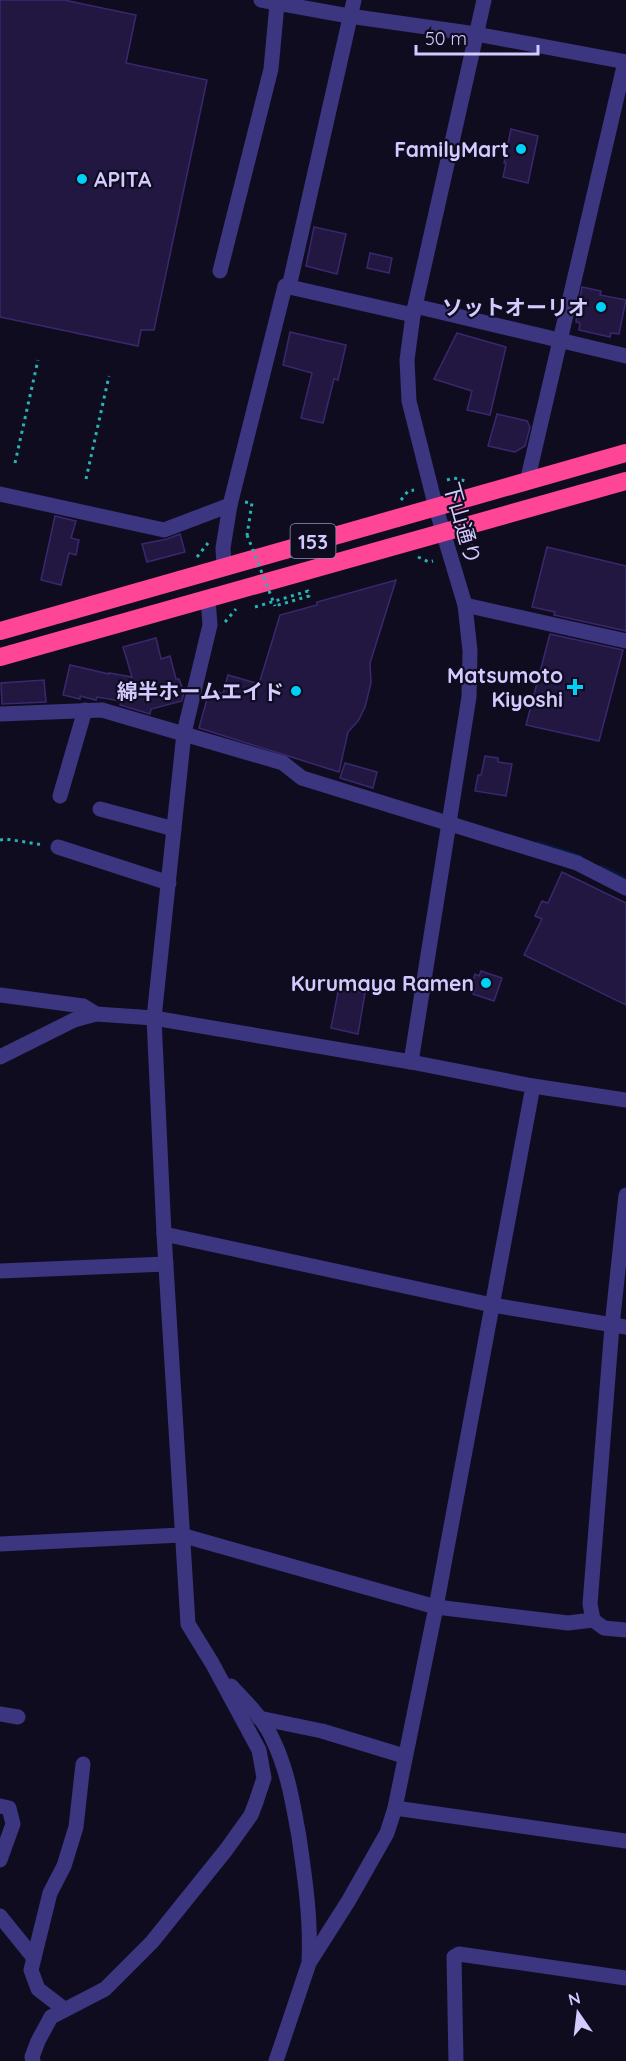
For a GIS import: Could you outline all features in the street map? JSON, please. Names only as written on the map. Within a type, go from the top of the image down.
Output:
[{"type":"highway","name":"153","points":[[0,631],[626,453]]},
{"type":"highway","name":"153","points":[[0,657],[626,481]]},
{"type":"street","points":[[290,287],[354,0]]},
{"type":"street","name":"下山通り","points":[[411,1062],[469,698],[470,651],[465,605],[436,508],[409,401],[407,360],[414,311],[484,0]]},
{"type":"street","points":[[220,271],[271,69],[269,2],[476,34],[626,62],[527,482]]},
{"type":"street","points":[[224,566],[223,548],[237,509],[285,286],[560,341],[626,357]]},
{"type":"street","points":[[0,494],[164,530],[237,509]]},
{"type":"street","points":[[33,2061],[32,2057],[38,2041],[51,2017],[105,1989],[152,1942],[226,1850],[251,1815],[264,1778],[259,1750],[188,1624],[165,1264],[154,1018],[184,733],[210,625],[208,599]]},
{"type":"street","points":[[465,605],[626,641]]},
{"type":"street","points":[[60,796],[85,710]]},
{"type":"street","points":[[0,714],[102,710],[283,763],[302,778],[577,863],[626,888]]},
{"type":"street","points":[[99,809],[174,829]]},
{"type":"street","points":[[58,847],[168,883]]},
{"type":"street","points":[[0,994],[83,1006],[96,1014]]},
{"type":"street","points":[[0,1057],[74,1020],[96,1014],[154,1018],[411,1062],[533,1086],[626,1100]]},
{"type":"street","points":[[276,2061],[309,1963],[349,1900],[387,1833],[394,1808],[436,1607],[533,1086]]},
{"type":"street","points":[[593,1620],[590,1604],[619,1326],[626,1195]]},
{"type":"street","points":[[164,1234],[492,1305],[619,1326]]},
{"type":"street","points":[[0,1271],[165,1264]]},
{"type":"street","points":[[0,1544],[181,1535],[436,1607],[568,1623],[593,1620],[604,1628],[626,1630]]},
{"type":"street","points":[[212,1664],[259,1718],[273,1739],[291,1789],[304,1868],[310,1930],[309,1963]]},
{"type":"street","points":[[0,1714],[18,1717]]},
{"type":"street","points":[[259,1718],[322,1731],[404,1756]]},
{"type":"street","points":[[64,2009],[38,1989],[31,1970],[50,1893],[64,1866],[76,1827],[83,1764]]},
{"type":"street","points":[[0,1806],[9,1808],[13,1824],[0,1860]]},
{"type":"street","points":[[394,1808],[626,1841]]},
{"type":"street","points":[[0,1916],[34,1958]]},
{"type":"street","points":[[456,2061],[454,1957],[459,1954],[626,1978]]},
{"type":"path","points":[[15,463],[38,360]]},
{"type":"path","points":[[86,479],[108,376]]},
{"type":"path","points":[[237,509],[246,501],[252,503],[247,536],[275,606],[309,596],[308,591],[255,607]]},
{"type":"path","points":[[0,840],[58,847]]},
{"type":"building","points":[[0,0],[64,0],[136,15],[126,63],[207,80],[154,330],[141,330],[138,346],[0,317]]},
{"type":"building","name":"FamilyMart","points":[[511,129],[538,136],[528,183],[503,177]]},
{"type":"building","points":[[314,227],[346,234],[337,274],[306,266]]},
{"type":"building","points":[[370,253],[392,258],[389,273],[367,268]]},
{"type":"building","name":"ソットオーリオ","points":[[582,287],[601,291],[600,295],[626,300],[619,334],[611,333],[610,337],[579,330],[580,323],[576,322]]},
{"type":"building","points":[[290,332],[346,345],[338,380],[334,379],[323,423],[301,418],[312,373],[283,365]]},
{"type":"building","points":[[457,333],[506,347],[490,415],[467,410],[472,391],[434,379]]},
{"type":"building","points":[[497,414],[527,421],[530,427],[525,446],[515,452],[488,446]]},
{"type":"building","points":[[55,516],[76,521],[71,538],[79,540],[76,555],[69,553],[61,585],[41,580]]},
{"type":"building","points":[[180,534],[185,552],[147,562],[142,544]]},
{"type":"building","points":[[547,547],[626,566],[626,631],[554,615],[555,612],[532,607]]},
{"type":"building","name":"綿半ホームエイド","points":[[396,580],[370,663],[371,683],[365,707],[358,721],[348,732],[339,772],[199,728],[210,688],[223,694],[228,675],[259,684],[280,615]]},
{"type":"building","name":"Matsumoto Kiyoshi","points":[[550,634],[623,650],[599,741],[526,725]]},
{"type":"building","points":[[156,638],[161,659],[170,656],[176,679],[179,679],[184,692],[182,701],[151,709],[150,714],[120,705],[121,701],[97,697],[96,700],[80,696],[80,699],[63,695],[70,665],[132,677],[123,647]]},
{"type":"building","points":[[44,680],[46,702],[2,704],[1,683]]},
{"type":"building","points":[[485,756],[498,758],[498,762],[512,764],[506,796],[475,791]]},
{"type":"building","points":[[345,763],[377,772],[373,788],[340,778]]},
{"type":"building","points":[[562,872],[626,903],[626,1005],[524,955],[542,919],[535,916],[542,901],[548,903]]},
{"type":"building","name":"Kurumaya Ramen","points":[[481,971],[502,978],[494,1001],[473,994],[475,990],[470,989],[475,974],[479,976]]},
{"type":"building","points":[[339,987],[365,993],[358,1034],[331,1028]]},
{"type":"waterway","points":[[538,843],[581,857]]},
{"type":"waterway","points":[[602,867],[626,879]]},
{"type":"place","name":"FamilyMart","points":[[521,149]]},
{"type":"place","name":"APITA","points":[[82,179]]},
{"type":"place","name":"ソットオーリオ","points":[[601,307]]},
{"type":"place","name":"Matsumoto Kiyoshi","points":[[575,687]]},
{"type":"place","name":"綿半ホームエイド","points":[[296,691]]},
{"type":"place","name":"Kurumaya Ramen","points":[[486,983]]}]
